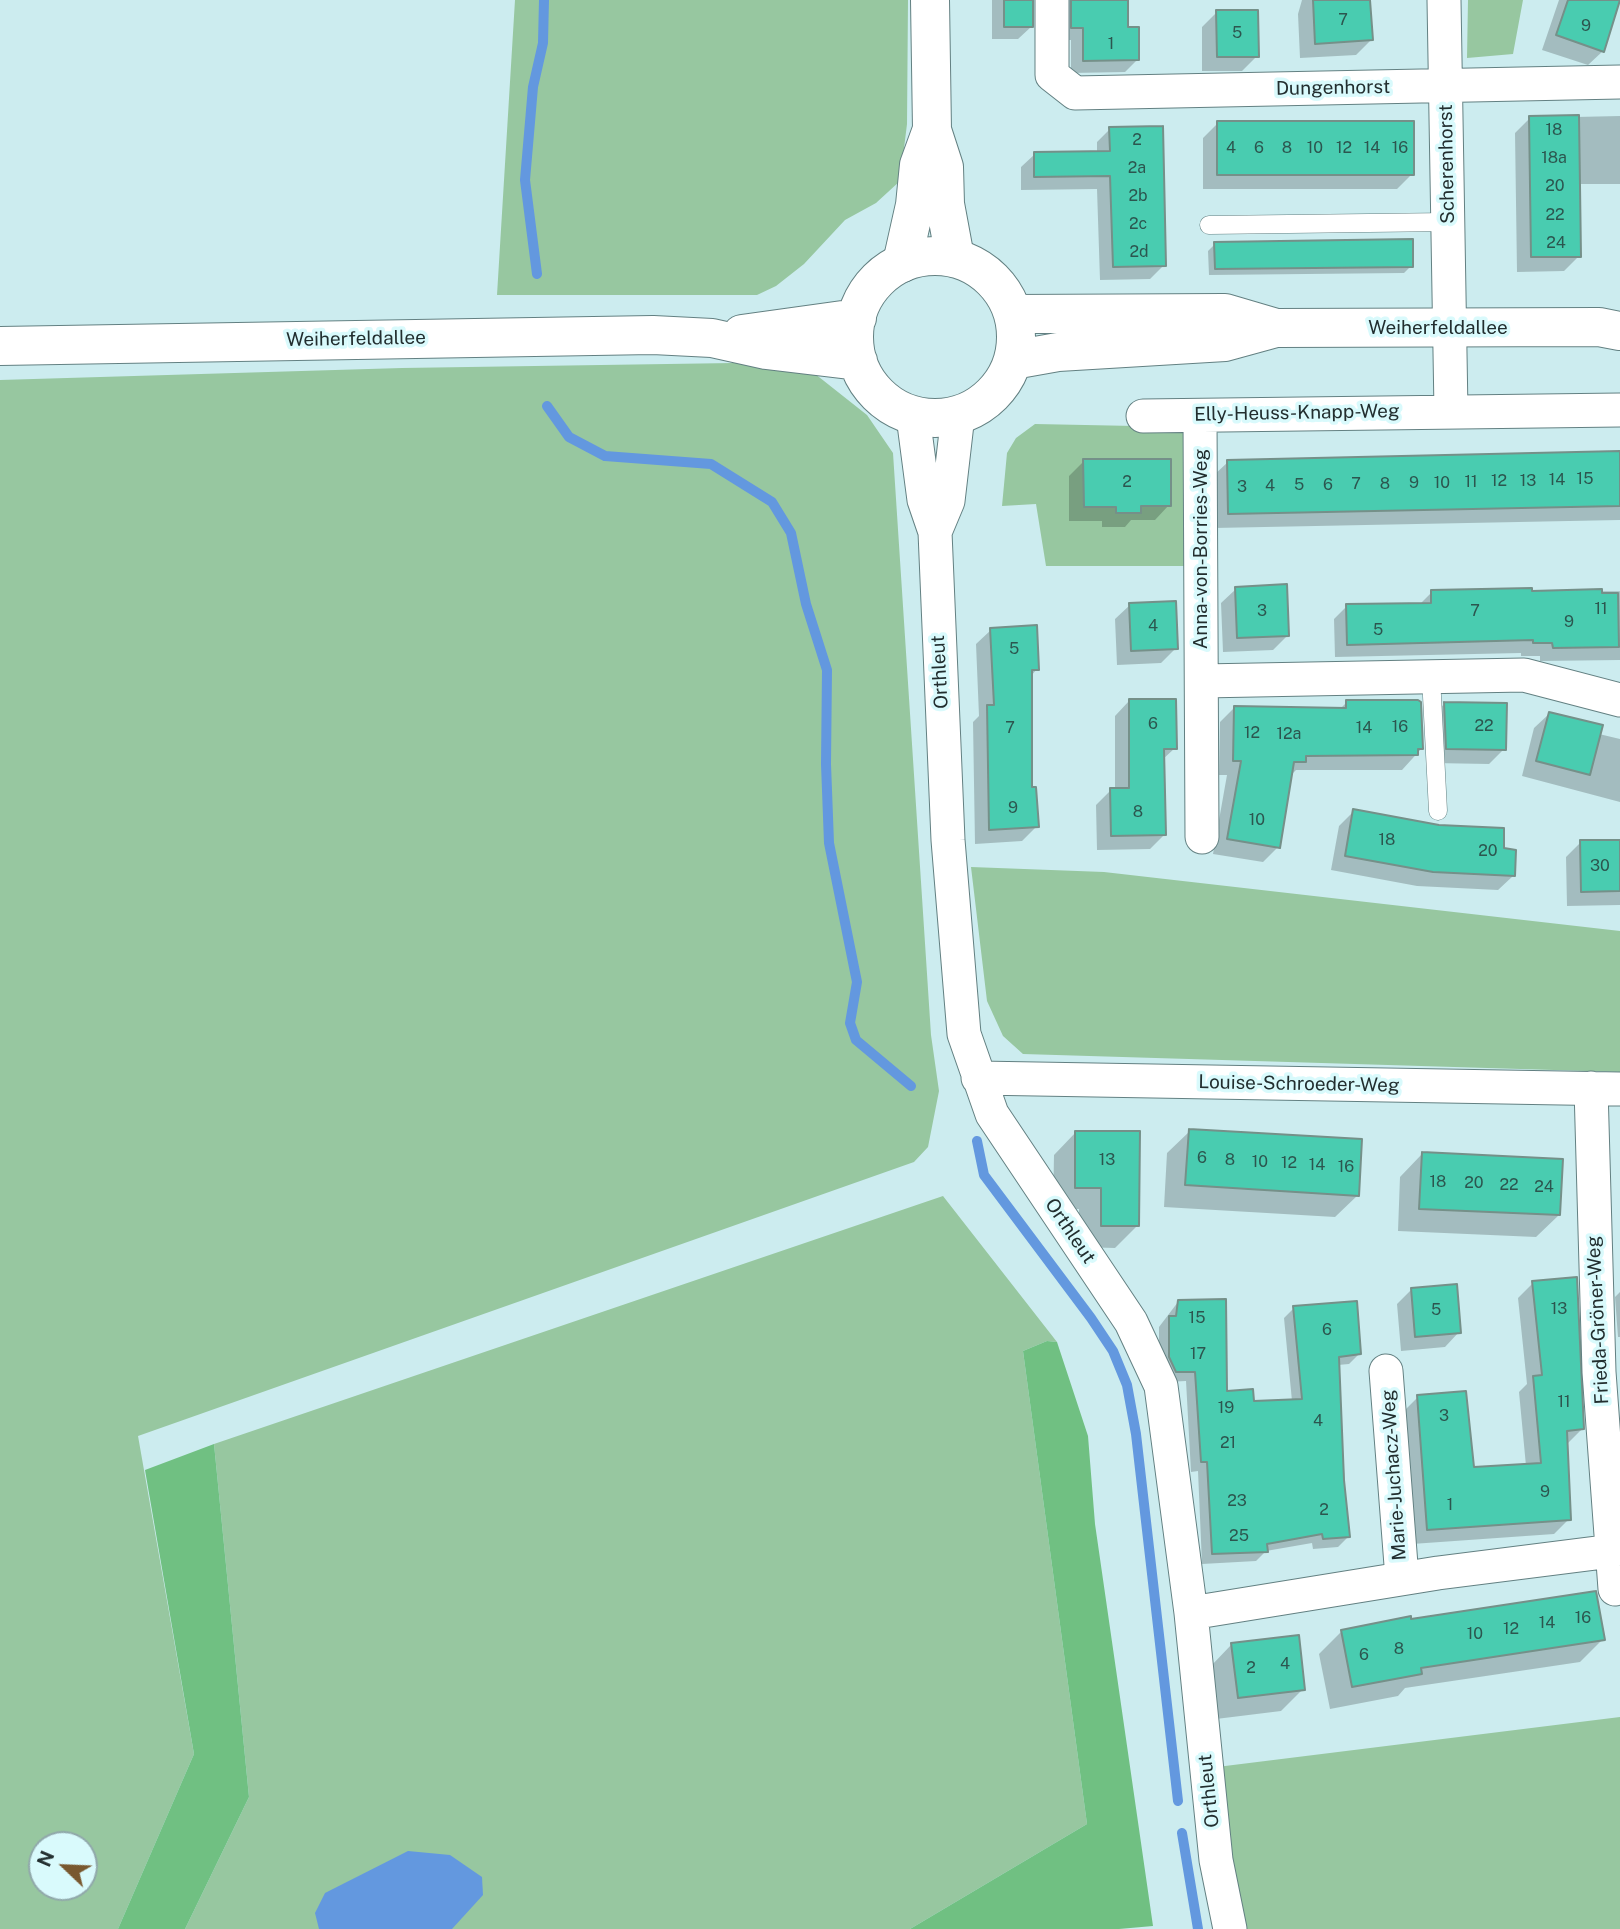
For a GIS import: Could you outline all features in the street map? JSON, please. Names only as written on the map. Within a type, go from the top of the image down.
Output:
[{"type":"main road","points":[[930,0],[932,130],[944,167],[945,204],[955,258]]},
{"type":"main road","points":[[902,263],[915,205],[919,165],[932,130]]},
{"type":"main road","points":[[928,256],[955,258],[975,266],[992,279],[1005,295],[1013,314],[1017,337],[1013,360],[1002,385],[983,404],[958,415],[936,419],[913,416],[889,404],[869,386],[858,361],[855,340],[857,318],[866,295],[882,276],[902,263],[928,256]]},
{"type":"main road","name":"Weiherfeldallee","points":[[1013,314],[1226,313],[1276,328]]},
{"type":"main road","name":"Weiherfeldallee","points":[[712,338],[857,318]]},
{"type":"main road","name":"Weiherfeldallee","points":[[1013,360],[1058,352],[1225,342],[1276,328],[1613,326]]},
{"type":"main road","name":"Weiherfeldallee","points":[[0,346],[653,335],[712,338],[766,350],[858,361]]},
{"type":"street","name":"Dungenhorst","points":[[1052,0],[1052,75],[1075,93],[1620,82]]},
{"type":"street","name":"Scherenhorst","points":[[1444,0],[1450,327]]},
{"type":"street","points":[[1450,327],[1451,411]]},
{"type":"street","name":"Elly-Heuss-Knapp-Weg","points":[[1143,416],[1620,410]]},
{"type":"street","name":"Orthleut","points":[[935,532],[948,501],[958,415]]},
{"type":"street","name":"Orthleut","points":[[913,416],[924,500],[935,532],[954,942],[964,1034],[992,1114],[1131,1322],[1161,1386],[1191,1613],[1216,1860],[1230,1929]]},
{"type":"street","name":"Anna-von-Borries-Weg","points":[[1200,416],[1202,837]]},
{"type":"street","points":[[1202,681],[1524,676],[1620,700]]},
{"type":"street","name":"Louise-Schroeder-Weg","points":[[978,1078],[1606,1089]]},
{"type":"street","name":"Frieda-Gröner-Weg","points":[[1606,1089],[1612,1551],[1617,1589]]},
{"type":"street","name":"Marie-Juchacz-Weg","points":[[1386,1371],[1402,1578]]},
{"type":"street","points":[[1191,1613],[1402,1578],[1612,1551]]},
{"type":"lane","points":[[1209,225],[1448,222]]},
{"type":"lane","points":[[1431,677],[1437,811]]},
{"type":"green space","points":[[515,0],[908,0],[907,124],[900,181],[876,203],[845,220],[804,264],[776,286],[757,295],[497,295]]},
{"type":"green space","points":[[1468,0],[1523,0],[1513,54],[1467,58]]},
{"type":"green space","points":[[800,362],[867,415],[893,453],[931,1035],[939,1091],[928,1147],[914,1162],[138,1436],[194,1754],[118,1929],[0,1929],[0,380],[402,368]]},
{"type":"green space","points":[[1035,424],[1185,427],[1187,566],[1046,566],[1036,504],[1002,506],[1007,453],[1016,438]]},
{"type":"green space","points":[[971,867],[1104,872],[1620,931],[1620,1072],[1023,1054],[1003,1036],[987,1001]]},
{"type":"green space","points":[[943,1196],[1057,1342],[1047,1341],[1023,1351],[1087,1824],[910,1929],[185,1929],[249,1797],[214,1444]]},
{"type":"green space","points":[[1047,1341],[1057,1342],[1088,1436],[1095,1524],[1153,1926],[1119,1929],[910,1929],[1087,1824],[1023,1351]]},
{"type":"green space","points":[[214,1444],[249,1797],[185,1929],[118,1929],[194,1754],[145,1470]]},
{"type":"green space","points":[[1620,1717],[1620,1929],[1244,1929],[1217,1767]]},
{"type":"water","points":[[408,1851],[450,1855],[482,1877],[483,1895],[452,1929],[319,1929],[315,1913],[325,1893]]},
{"type":"building","points":[[1004,0],[1033,0],[1033,27],[1004,27]]},
{"type":"building","points":[[1071,0],[1128,0],[1128,27],[1139,27],[1139,60],[1083,61],[1083,28],[1071,28]]},
{"type":"building","points":[[1313,0],[1370,0],[1373,40],[1315,44]]},
{"type":"building","points":[[1568,0],[1620,0],[1604,52],[1556,35]]},
{"type":"building","points":[[1216,10],[1258,10],[1259,57],[1217,57]]},
{"type":"building","points":[[1579,115],[1581,257],[1531,257],[1529,116]]},
{"type":"building","points":[[1217,121],[1414,121],[1414,175],[1217,175]]},
{"type":"building","points":[[1163,126],[1166,266],[1113,267],[1110,176],[1034,177],[1034,152],[1110,151],[1109,127]]},
{"type":"building","points":[[1413,239],[1413,267],[1215,269],[1214,242]]},
{"type":"building","points":[[1620,451],[1620,506],[1228,514],[1227,460]]},
{"type":"building","points":[[1083,459],[1171,459],[1171,506],[1141,506],[1141,513],[1116,513],[1116,507],[1084,507]]},
{"type":"building","points":[[1287,584],[1289,636],[1237,638],[1235,587]]},
{"type":"building","points":[[1532,588],[1532,591],[1602,589],[1602,593],[1618,593],[1619,647],[1553,648],[1552,643],[1533,643],[1533,640],[1347,645],[1346,604],[1431,603],[1431,590]]},
{"type":"building","points":[[1176,601],[1178,649],[1131,651],[1129,603]]},
{"type":"building","points":[[1037,625],[1039,670],[1032,670],[1032,787],[1036,787],[1039,827],[989,830],[987,705],[994,705],[990,628]]},
{"type":"building","points":[[1129,699],[1176,699],[1177,749],[1164,749],[1166,835],[1111,836],[1110,788],[1129,788]]},
{"type":"building","points":[[1346,700],[1418,700],[1421,702],[1423,749],[1418,749],[1418,755],[1306,756],[1306,762],[1294,762],[1280,848],[1227,839],[1241,761],[1233,761],[1234,706],[1346,708]]},
{"type":"building","points":[[1444,702],[1507,703],[1506,750],[1446,749]]},
{"type":"building","points":[[1549,712],[1603,725],[1590,775],[1536,761]]},
{"type":"building","points":[[1353,809],[1439,825],[1504,828],[1504,848],[1516,850],[1515,876],[1433,872],[1345,856]]},
{"type":"building","points":[[1580,840],[1620,840],[1620,891],[1581,892]]},
{"type":"building","points":[[1189,1129],[1362,1139],[1359,1196],[1185,1185]]},
{"type":"building","points":[[1075,1131],[1140,1131],[1139,1226],[1101,1226],[1101,1188],[1075,1188]]},
{"type":"building","points":[[1422,1152],[1563,1159],[1560,1215],[1419,1209]]},
{"type":"building","points":[[1577,1277],[1584,1429],[1567,1431],[1571,1520],[1427,1530],[1417,1395],[1466,1391],[1474,1467],[1541,1463],[1533,1376],[1542,1375],[1532,1281]]},
{"type":"building","points":[[1457,1284],[1461,1333],[1415,1337],[1411,1288]]},
{"type":"building","points":[[1226,1299],[1227,1391],[1253,1389],[1254,1401],[1302,1399],[1293,1306],[1357,1301],[1361,1354],[1339,1357],[1344,1480],[1350,1537],[1323,1539],[1322,1534],[1267,1544],[1268,1552],[1212,1554],[1207,1462],[1201,1462],[1195,1372],[1176,1372],[1169,1357],[1169,1316],[1176,1316],[1178,1300]]},
{"type":"building","points":[[1596,1591],[1605,1640],[1421,1668],[1422,1674],[1352,1687],[1341,1630],[1411,1616],[1411,1619]]},
{"type":"building","points":[[1299,1635],[1305,1690],[1238,1698],[1231,1643]]},
{"type":"waterway","points":[[537,274],[525,180],[533,87],[543,43],[544,0]]},
{"type":"waterway","points":[[547,406],[569,437],[605,456],[711,464],[772,502],[791,533],[806,604],[827,670],[829,843],[857,982],[850,1023],[856,1040],[911,1086]]},
{"type":"waterway","points":[[977,1141],[984,1175],[1091,1318],[1113,1351],[1127,1385],[1136,1434],[1178,1801]]},
{"type":"waterway","points":[[1182,1833],[1198,1929]]}]
